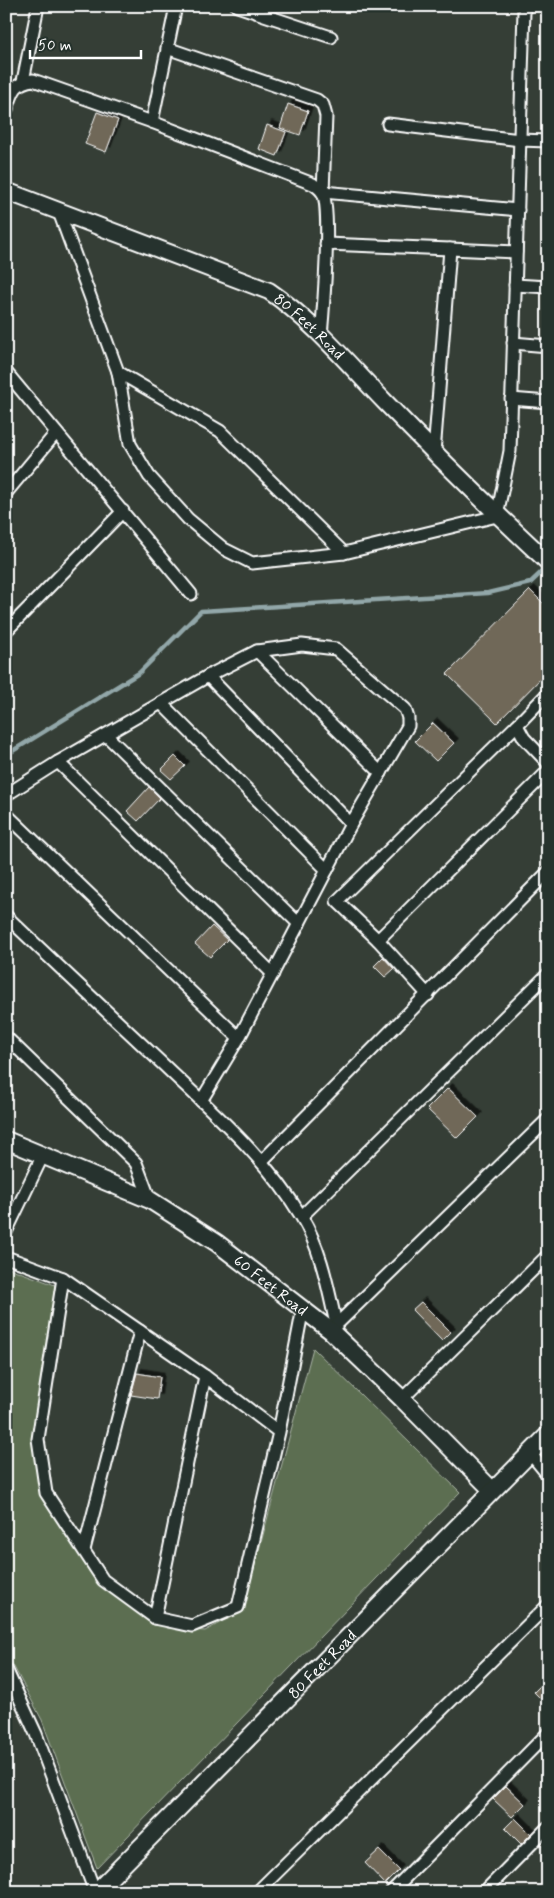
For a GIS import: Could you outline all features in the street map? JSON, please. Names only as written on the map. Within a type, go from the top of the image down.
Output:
[{"type":"street","points":[[23,82],[38,6]]},
{"type":"street","points":[[152,122],[176,6]]},
{"type":"street","points":[[237,6],[331,37]]},
{"type":"street","points":[[59,212],[118,372],[130,444],[148,476],[188,519],[224,549],[252,563],[344,553],[497,516],[510,451],[524,11]]},
{"type":"street","points":[[167,48],[317,100],[323,105],[326,116],[323,192],[326,205],[326,244],[322,336]]},
{"type":"street","points":[[6,112],[15,88],[23,82],[33,80],[152,122],[313,184],[323,192],[518,210]]},
{"type":"street","points":[[388,124],[520,140],[548,141]]},
{"type":"street","name":"80 Feet Road","points":[[6,191],[269,292],[286,303],[322,336],[497,516],[548,562]]},
{"type":"street","points":[[326,244],[516,252]]},
{"type":"street","points":[[434,453],[450,249]]},
{"type":"street","points":[[515,285],[548,287]]},
{"type":"street","points":[[513,343],[548,346]]},
{"type":"street","points":[[6,372],[191,594]]},
{"type":"street","points":[[118,372],[220,431],[344,553]]},
{"type":"street","points":[[511,398],[548,402]]},
{"type":"street","points":[[6,493],[56,433]]},
{"type":"street","points":[[6,631],[123,511]]},
{"type":"street","points":[[6,795],[58,762],[208,676],[258,651],[302,645],[336,649],[405,710],[408,726],[351,824],[274,974],[202,1101]]},
{"type":"street","points":[[258,651],[381,773]]},
{"type":"street","points":[[208,676],[351,824]]},
{"type":"street","points":[[428,995],[378,940],[337,901],[548,693]]},
{"type":"street","points":[[161,703],[327,870]]},
{"type":"street","points":[[517,725],[524,738],[548,763]]},
{"type":"street","points":[[106,735],[299,924]]},
{"type":"street","points":[[58,762],[274,974]]},
{"type":"street","points":[[378,940],[548,771]]},
{"type":"street","points":[[6,814],[239,1038]]},
{"type":"street","points":[[262,1161],[548,872]]},
{"type":"street","points":[[6,916],[202,1101],[262,1161],[302,1216],[313,1241],[324,1276],[333,1328]]},
{"type":"street","points":[[302,1216],[548,974]]},
{"type":"street","points":[[6,1037],[136,1163],[150,1200]]},
{"type":"street","points":[[333,1328],[548,1119]]},
{"type":"street","name":"60 Feet Road","points":[[6,1140],[150,1200],[217,1243],[303,1308],[333,1328],[492,1490]]},
{"type":"street","points":[[6,1232],[43,1155]]},
{"type":"street","points":[[402,1399],[548,1255]]},
{"type":"street","points":[[6,1257],[63,1278],[205,1376],[279,1432]]},
{"type":"street","points":[[63,1278],[38,1439],[46,1493],[103,1580],[155,1618],[192,1626],[238,1607],[279,1432],[303,1308]]},
{"type":"street","points":[[84,1550],[140,1331]]},
{"type":"street","points":[[155,1618],[205,1376]]},
{"type":"street","name":"80 Feet Road","points":[[95,1892],[548,1435]]},
{"type":"street","points":[[530,1453],[548,1475]]},
{"type":"street","points":[[257,1892],[548,1605]]},
{"type":"street","points":[[6,1669],[36,1734],[95,1892]]},
{"type":"street","points":[[391,1892],[548,1733]]},
{"type":"street","points":[[484,1892],[548,1827]]},
{"type":"green space","points":[[6,1267],[55,1285],[34,1442],[43,1497],[69,1536],[137,1612],[168,1628],[205,1631],[243,1610],[313,1348],[460,1492],[97,1868],[42,1720],[6,1652]]},
{"type":"building","points":[[288,104],[308,111],[300,135],[280,128]]},
{"type":"building","points":[[97,112],[118,120],[106,152],[85,144]]},
{"type":"building","points":[[267,125],[286,132],[277,156],[259,149]]},
{"type":"building","points":[[530,590],[548,608],[548,671],[497,723],[447,674]]},
{"type":"building","points":[[433,723],[454,743],[436,761],[415,741]]},
{"type":"building","points":[[175,756],[185,766],[171,779],[161,770]]},
{"type":"building","points":[[149,787],[160,798],[138,821],[127,811]]},
{"type":"building","points":[[212,926],[227,940],[210,957],[195,944]]},
{"type":"building","points":[[383,957],[394,969],[385,977],[374,966]]},
{"type":"building","points":[[448,1088],[478,1117],[457,1138],[427,1109]]},
{"type":"building","points":[[421,1302],[451,1332],[442,1341],[412,1310]]},
{"type":"building","points":[[137,1373],[160,1377],[157,1399],[131,1395]]},
{"type":"building","points":[[548,1678],[548,1706],[534,1692]]},
{"type":"building","points":[[506,1786],[525,1804],[512,1817],[493,1799]]},
{"type":"building","points":[[515,1818],[531,1834],[521,1844],[505,1828]]},
{"type":"building","points":[[379,1850],[399,1870],[385,1884],[365,1863]]},
{"type":"waterway","points":[[6,755],[139,673],[201,611],[488,593],[530,583],[548,566]]}]
